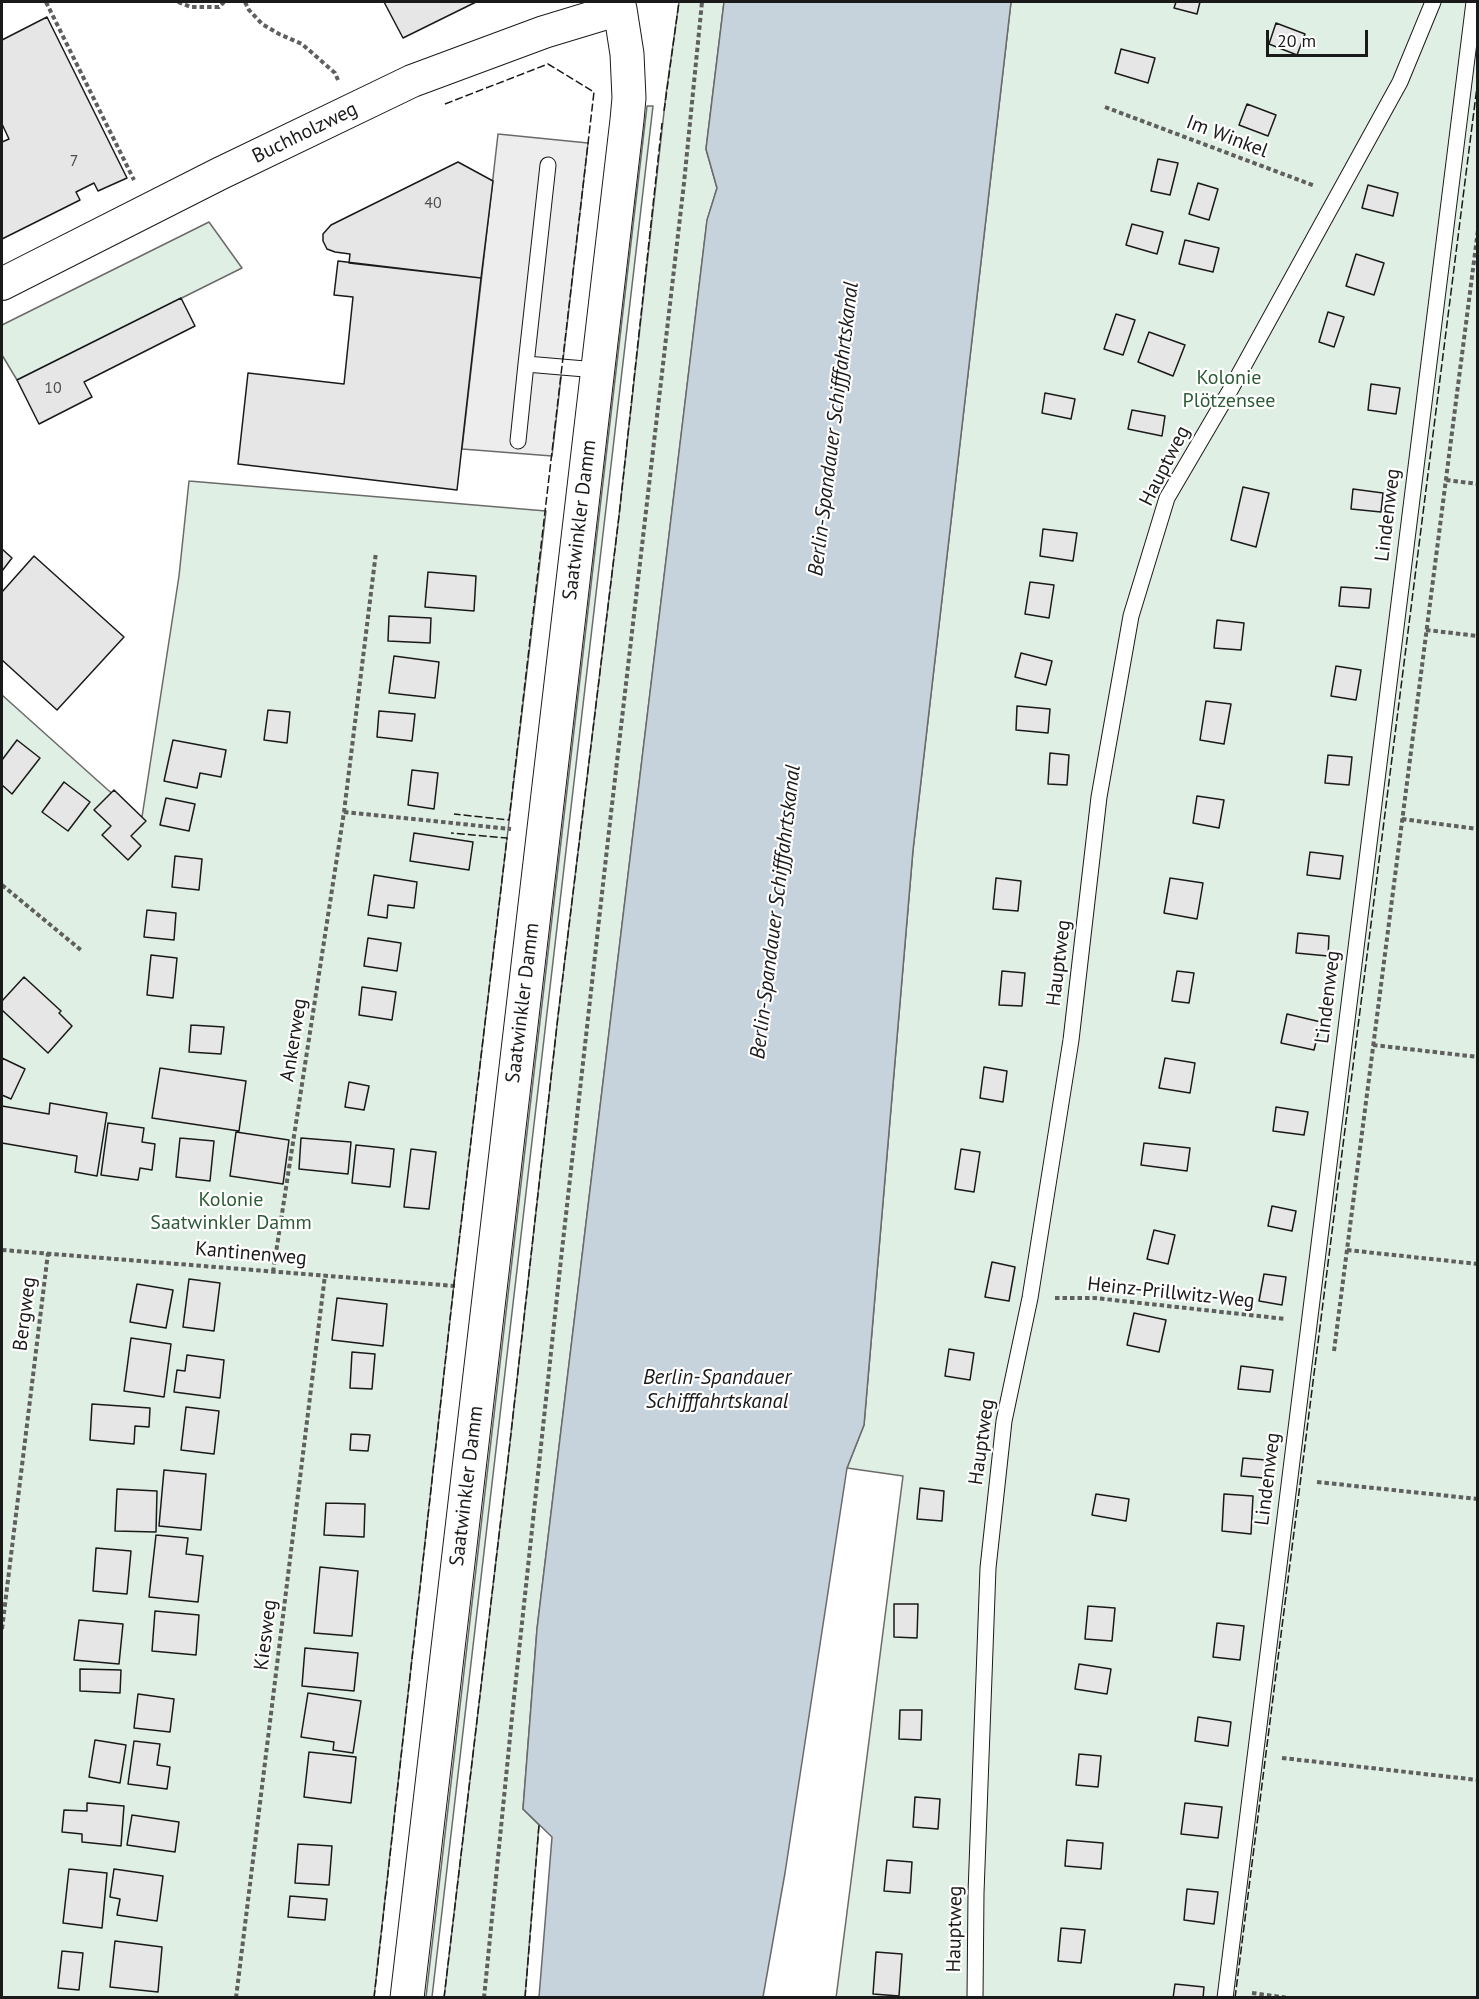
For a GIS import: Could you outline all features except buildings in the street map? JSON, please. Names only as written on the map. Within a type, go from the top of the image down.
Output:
[{"type":"main road","name":"Saatwinkler Damm","points":[[407,1998],[629,98],[627,54],[620,4]]},
{"type":"street","name":"Buchholzweg","points":[[2,284],[209,179],[412,81],[620,4]]},
{"type":"lane","name":"Hauptweg","points":[[975,1998],[976,1893],[988,1568],[1004,1421],[1030,1298],[1071,1040],[1099,797],[1131,616],[1167,498],[1232,387],[1400,82],[1433,2]]},
{"type":"lane","name":"Lindenweg","points":[[1225,1998],[1474,2]]},
{"type":"lane","points":[[518,441],[548,165]]},
{"type":"lane","points":[[526,364],[597,370]]},
{"type":"path","points":[[46,2],[134,180]]},
{"type":"path","points":[[178,2],[191,7],[219,7],[224,2]]},
{"type":"path","points":[[245,2],[262,24],[302,44],[335,73],[339,81]]},
{"type":"path","points":[[484,1998],[561,1259],[684,183],[702,2]]},
{"type":"path","name":"Im Winkel","points":[[1105,107],[1338,195]]},
{"type":"path","points":[[1334,1354],[1478,230]]},
{"type":"path","points":[[1446,480],[1478,484]]},
{"type":"path","name":"Ankerweg","points":[[273,1272],[344,812],[376,552]]},
{"type":"path","points":[[1426,630],[1478,636]]},
{"type":"path","points":[[344,812],[515,829]]},
{"type":"path","points":[[1402,819],[1478,828]]},
{"type":"path","points":[[2,885],[82,951]]},
{"type":"path","points":[[1373,1045],[1478,1057]]},
{"type":"path","name":"Kantinenweg","points":[[2,1250],[462,1287]]},
{"type":"path","points":[[1347,1250],[1478,1264]]},
{"type":"path","name":"Bergweg","points":[[2,1629],[48,1253]]},
{"type":"path","name":"Kiesweg","points":[[236,1998],[325,1275]]},
{"type":"path","name":"Heinz-Prillwitz-Weg","points":[[1030,1298],[1095,1298],[1309,1322]]},
{"type":"path","points":[[1316,1493],[1317,1482],[1478,1499]]},
{"type":"path","points":[[1280,1770],[1282,1758],[1478,1780]]},
{"type":"path","points":[[1253,1981],[1251,1995],[1289,1998]]},
{"type":"green space","points":[[679,2],[724,2],[706,149],[717,188],[707,221],[537,1629],[523,1809],[539,1825],[525,1997],[444,1998],[558,1016],[619,516],[666,94]]},
{"type":"green space","name":"Kolonie Plötzensee","points":[[1011,2],[1477,2],[1477,1997],[836,1998],[903,1476],[847,1468],[864,1425],[913,850]]},
{"type":"green space","points":[[647,106],[653,106],[432,1997],[426,1997]]},
{"type":"green space","points":[[209,222],[242,268],[17,380],[2,355],[2,325]]},
{"type":"green space","name":"Kolonie Saatwinkler Damm","points":[[189,481],[546,511],[455,1275],[374,1997],[2,1997],[2,695],[108,790],[142,817],[179,576]]},
{"type":"shaded area","points":[[498,134],[588,143],[552,456],[462,449]]},
{"type":"water","name":"Berlin-Spandauer Schifffahrtskanal","points":[[724,2],[1011,2],[913,850],[864,1425],[847,1468],[785,1873],[763,1997],[539,1997],[552,1837],[523,1809],[537,1629],[707,220],[717,188],[706,149]]},
{"type":"fence","points":[[664,111],[679,2]]},
{"type":"fence","points":[[445,104],[548,64],[594,92],[509,820],[454,814]]},
{"type":"fence","points":[[1235,1998],[1478,79]]},
{"type":"fence","points":[[444,1998],[558,1016],[619,516],[662,123]]},
{"type":"fence","points":[[374,1998],[455,1275],[507,838],[451,833]]},
{"type":"fence","points":[[525,1998],[539,1825]]}]
